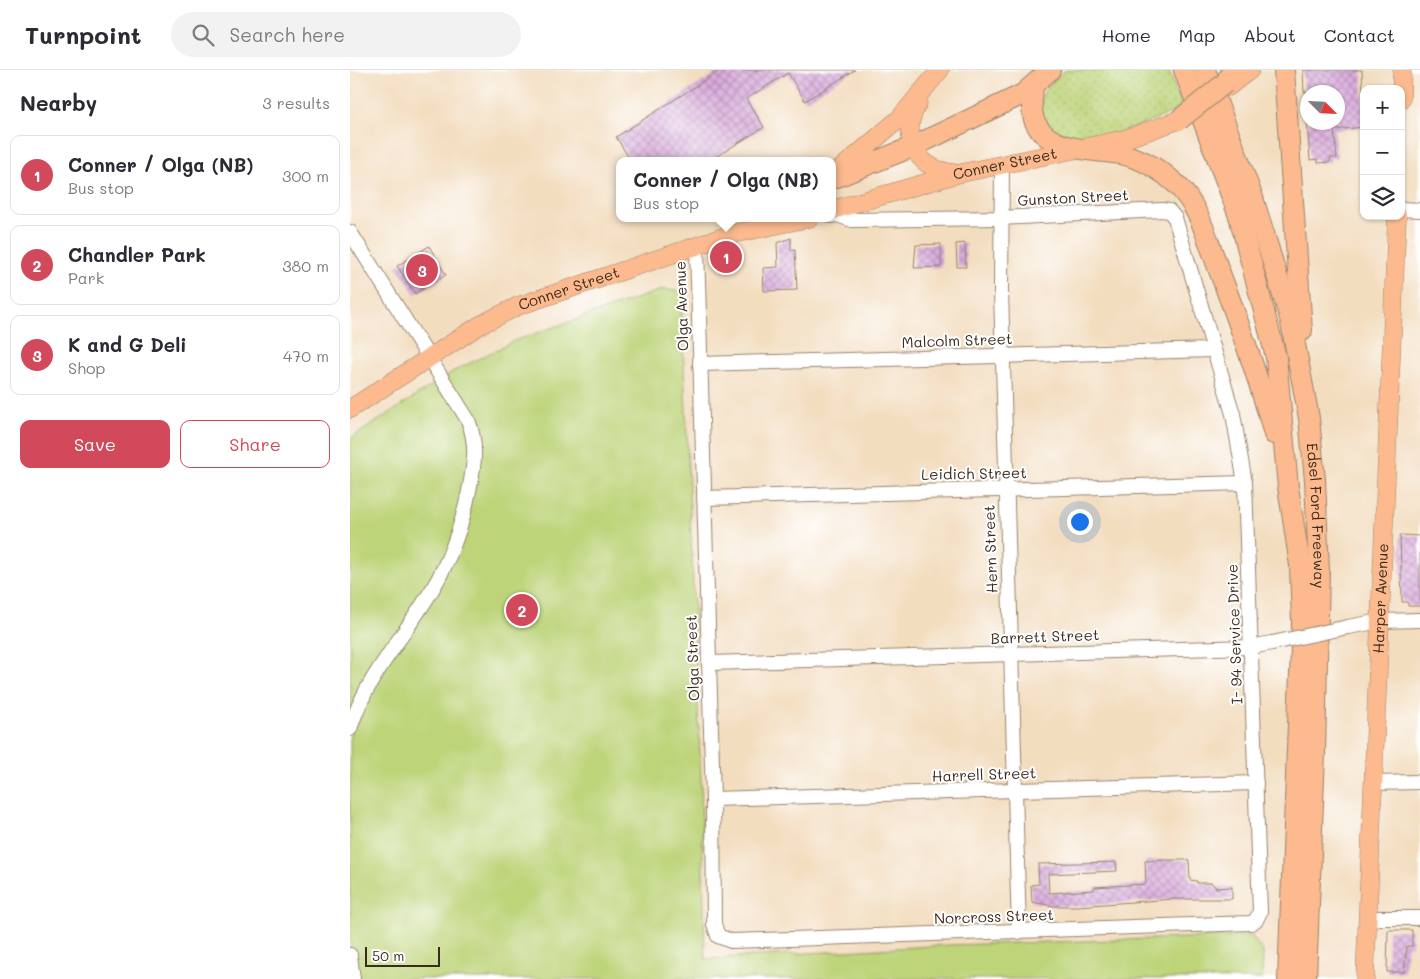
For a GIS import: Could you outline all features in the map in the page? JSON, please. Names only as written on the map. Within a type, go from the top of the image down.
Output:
[{"type":"highway","points":[[836,176],[912,148],[1023,94],[1050,70]]},
{"type":"highway","name":"Edsel Ford Freeway","points":[[1184,70],[1239,216],[1268,320],[1276,357],[1288,487],[1300,565],[1302,623],[1288,979]]},
{"type":"highway","name":"Edsel Ford Freeway","points":[[1205,70],[1252,198],[1290,318],[1309,418],[1315,480],[1319,570],[1315,753],[1306,979]]},
{"type":"highway","points":[[1284,70],[1309,418]]},
{"type":"highway","points":[[1178,120],[1229,80]]},
{"type":"highway","points":[[1033,87],[1033,116],[1042,133],[1050,140],[1079,148],[1122,154],[1149,165],[1176,183],[1194,208],[1261,386],[1288,487]]},
{"type":"main road","points":[[1229,80],[1250,70]]},
{"type":"main road","points":[[1402,70],[1402,85]]},
{"type":"main road","points":[[936,75],[912,117],[912,148],[921,160],[935,170],[956,174]]},
{"type":"main road","points":[[836,174],[899,119],[936,75]]},
{"type":"main road","name":"Conner Street","points":[[836,209],[956,174],[1125,139],[1178,120]]},
{"type":"main road","name":"Harper Avenue","points":[[1366,979],[1397,220]]},
{"type":"main road","points":[[732,234],[754,222]]},
{"type":"main road","name":"Conner Street","points":[[350,409],[480,325],[518,306],[732,234],[794,222]]},
{"type":"street","name":"Hern Street","points":[[1002,164],[1000,218],[1002,356],[1019,932]]},
{"type":"street","points":[[1405,209],[1420,210]]},
{"type":"street","name":"Gunston Street","points":[[836,215],[852,220],[1000,218],[1162,210],[1169,212],[1175,218],[1214,350]]},
{"type":"street","points":[[350,232],[468,420],[476,450],[468,499],[459,530],[439,577],[426,600],[368,684],[350,729]]},
{"type":"street","name":"Olga Avenue","points":[[696,247],[700,364]]},
{"type":"street","name":"Malcolm Street","points":[[700,364],[1214,350]]},
{"type":"street","name":"I- 94 Service Drive","points":[[1214,350],[1233,414],[1245,483],[1260,912],[1256,920]]},
{"type":"street","name":"Olga Street","points":[[700,364],[715,931],[722,940],[731,941]]},
{"type":"street","name":"Leidich Street","points":[[704,498],[1245,483]]},
{"type":"street","name":"Barrett Street","points":[[709,663],[1251,647],[1380,621],[1420,620]]},
{"type":"street","points":[[1373,783],[1420,782]]},
{"type":"street","name":"Harrell Street","points":[[713,799],[1256,783]]},
{"type":"street","points":[[1368,918],[1420,918]]},
{"type":"street","name":"Norcross Street","points":[[731,941],[1236,924],[1252,923],[1256,920]]},
{"type":"street","points":[[350,955],[353,979]]},
{"type":"green space","points":[[1065,70],[1168,70],[1183,107],[1156,120],[1121,132],[1086,139],[1070,139],[1057,136],[1040,120],[1041,101],[1048,87]]},
{"type":"green space","points":[[664,289],[681,292],[701,781],[705,959],[949,945],[1252,936],[1263,952],[1262,979],[350,979],[350,439],[454,371],[514,341]]},
{"type":"building","points":[[721,70],[855,70],[805,101],[788,73],[746,99],[764,127],[715,157],[628,157],[616,137]]},
{"type":"building","points":[[1303,70],[1362,70],[1360,127],[1345,129],[1345,85],[1304,85]]},
{"type":"building","points":[[1308,130],[1334,130],[1337,158],[1330,158],[1330,162],[1318,163],[1317,159],[1310,160]]},
{"type":"building","points":[[791,238],[791,250],[795,250],[797,290],[764,291],[763,268],[778,267],[777,243]]},
{"type":"building","points":[[965,243],[966,267],[957,267],[956,244]]},
{"type":"building","points":[[941,244],[941,267],[914,268],[916,245]]},
{"type":"building","points":[[429,246],[446,275],[415,294],[397,266]]},
{"type":"building","points":[[1400,535],[1420,536],[1420,606],[1408,606],[1408,602],[1402,602]]},
{"type":"building","points":[[1189,860],[1190,880],[1197,881],[1197,883],[1212,883],[1216,888],[1232,887],[1232,899],[1173,899],[1078,906],[1054,906],[1032,902],[1031,885],[1039,884],[1038,864],[1116,862],[1117,871],[1048,874],[1049,893],[1094,890],[1094,887],[1146,884],[1145,861]]},
{"type":"building","points":[[1388,930],[1412,930],[1412,946],[1407,946],[1404,972],[1387,972]]},
{"type":"place","name":"Conner / Olga (NB)","points":[[726,257]]},
{"type":"place","name":"K and G Deli","points":[[422,270]]},
{"type":"place","name":"Chandler Park","points":[[522,610]]}]
